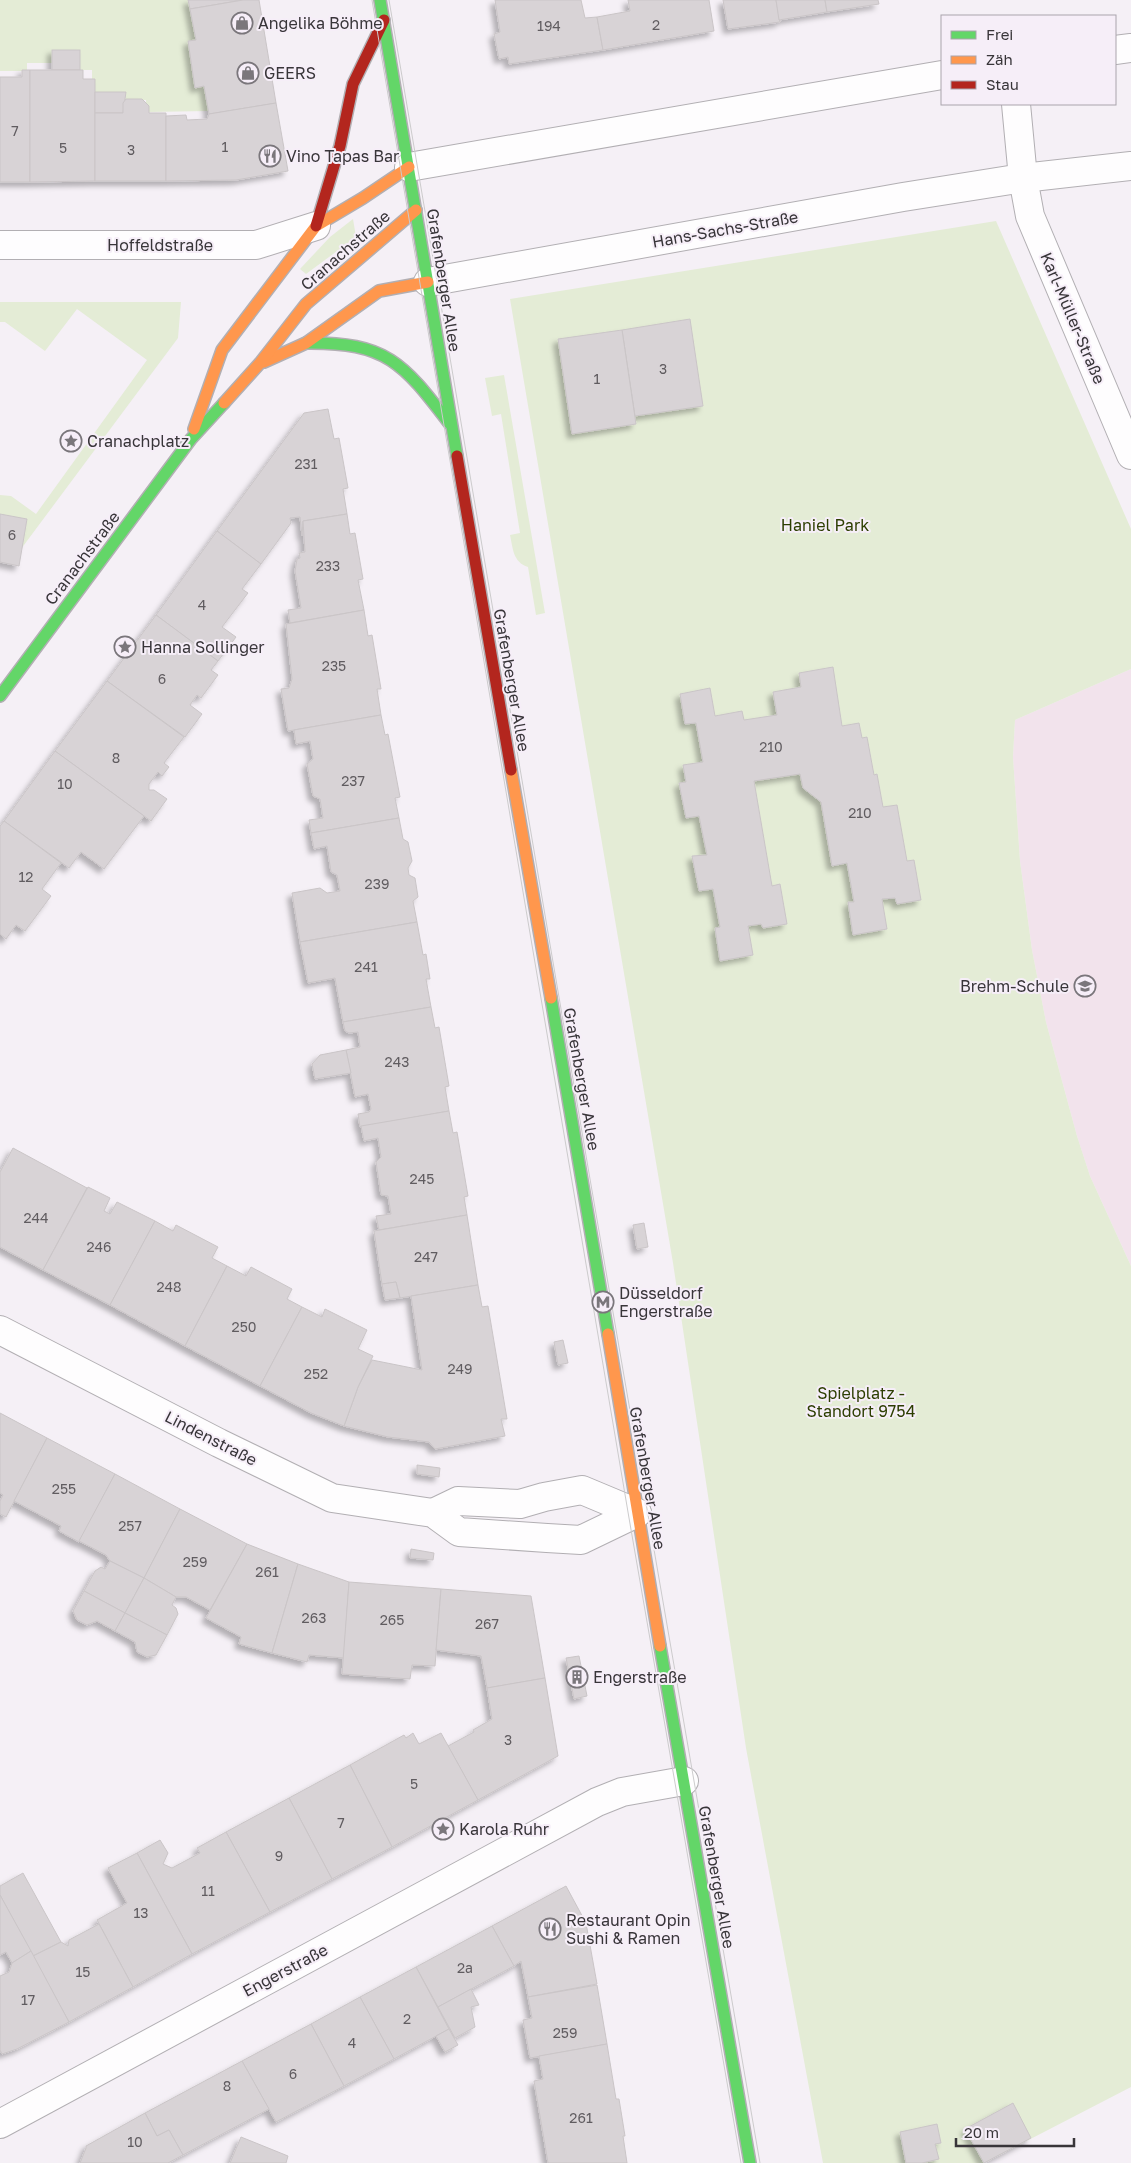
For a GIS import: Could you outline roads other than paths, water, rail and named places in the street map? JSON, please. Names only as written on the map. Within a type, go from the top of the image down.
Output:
[{"type":"main road","name":"Grafenberger Allee","points":[[380,0],[591,1230],[637,1512],[750,2163]]},
{"type":"main road","name":"Cranachstraße","points":[[316,226],[340,146],[353,84],[384,20]]},
{"type":"main road","name":"Cranachstraße","points":[[191,439],[222,350],[288,261],[316,226],[363,198],[408,167]]},
{"type":"main road","name":"Cranachstraße","points":[[5,680],[191,439],[260,363],[306,304],[416,210]]},
{"type":"main road","name":"Cranachstraße","points":[[260,363],[306,343],[379,291],[428,282]]},
{"type":"main road","name":"Cranachstraße","points":[[306,343],[328,342],[385,356],[404,369],[452,426]]},
{"type":"street","points":[[1116,50],[1131,48]]},
{"type":"street","points":[[408,167],[941,75]]},
{"type":"street","points":[[1016,105],[1023,178]]},
{"type":"street","name":"Hans-Sachs-Straße","points":[[428,282],[903,197],[1023,178],[1131,166]]},
{"type":"street","name":"Karl-Müller-Straße","points":[[1023,178],[1030,216],[1131,455]]},
{"type":"street","name":"Hoffeldstraße","points":[[0,246],[256,244],[316,226]]},
{"type":"street","name":"Lindenstraße","points":[[0,1330],[220,1444],[332,1498],[433,1513],[459,1532],[581,1540],[637,1512]]},
{"type":"street","points":[[433,1513],[458,1501],[520,1504],[544,1496],[582,1490],[637,1512]]},
{"type":"street","name":"Engerstraße","points":[[0,2124],[597,1802],[622,1792],[684,1781]]},
{"type":"tram line","points":[[372,0],[629,1518],[741,2163]]},
{"type":"tram line","points":[[389,0],[760,2163]]},
{"type":"place","name":"Angelika Böhme","points":[[242,23]]},
{"type":"place","name":"GEERS","points":[[248,73]]},
{"type":"place","name":"Vino Tapas Bar","points":[[270,156]]},
{"type":"place","name":"Cranachplatz","points":[[71,441]]},
{"type":"place","name":"Hanna Sollinger","points":[[125,647]]},
{"type":"place","name":"Brehm-Schule","points":[[1085,986]]},
{"type":"place","name":"Düsseldorf Engerstraße","points":[[603,1302]]},
{"type":"place","name":"Engerstraße","points":[[577,1677]]},
{"type":"place","name":"Karola Ruhr","points":[[443,1829]]},
{"type":"place","name":"Restaurant Opin Sushi & Ramen","points":[[550,1929]]},
{"type":"park label","name":"Haniel Park","points":[[825,525]]},
{"type":"park label","name":"Spielplatz - Standort 9754","points":[[861,1402]]}]
